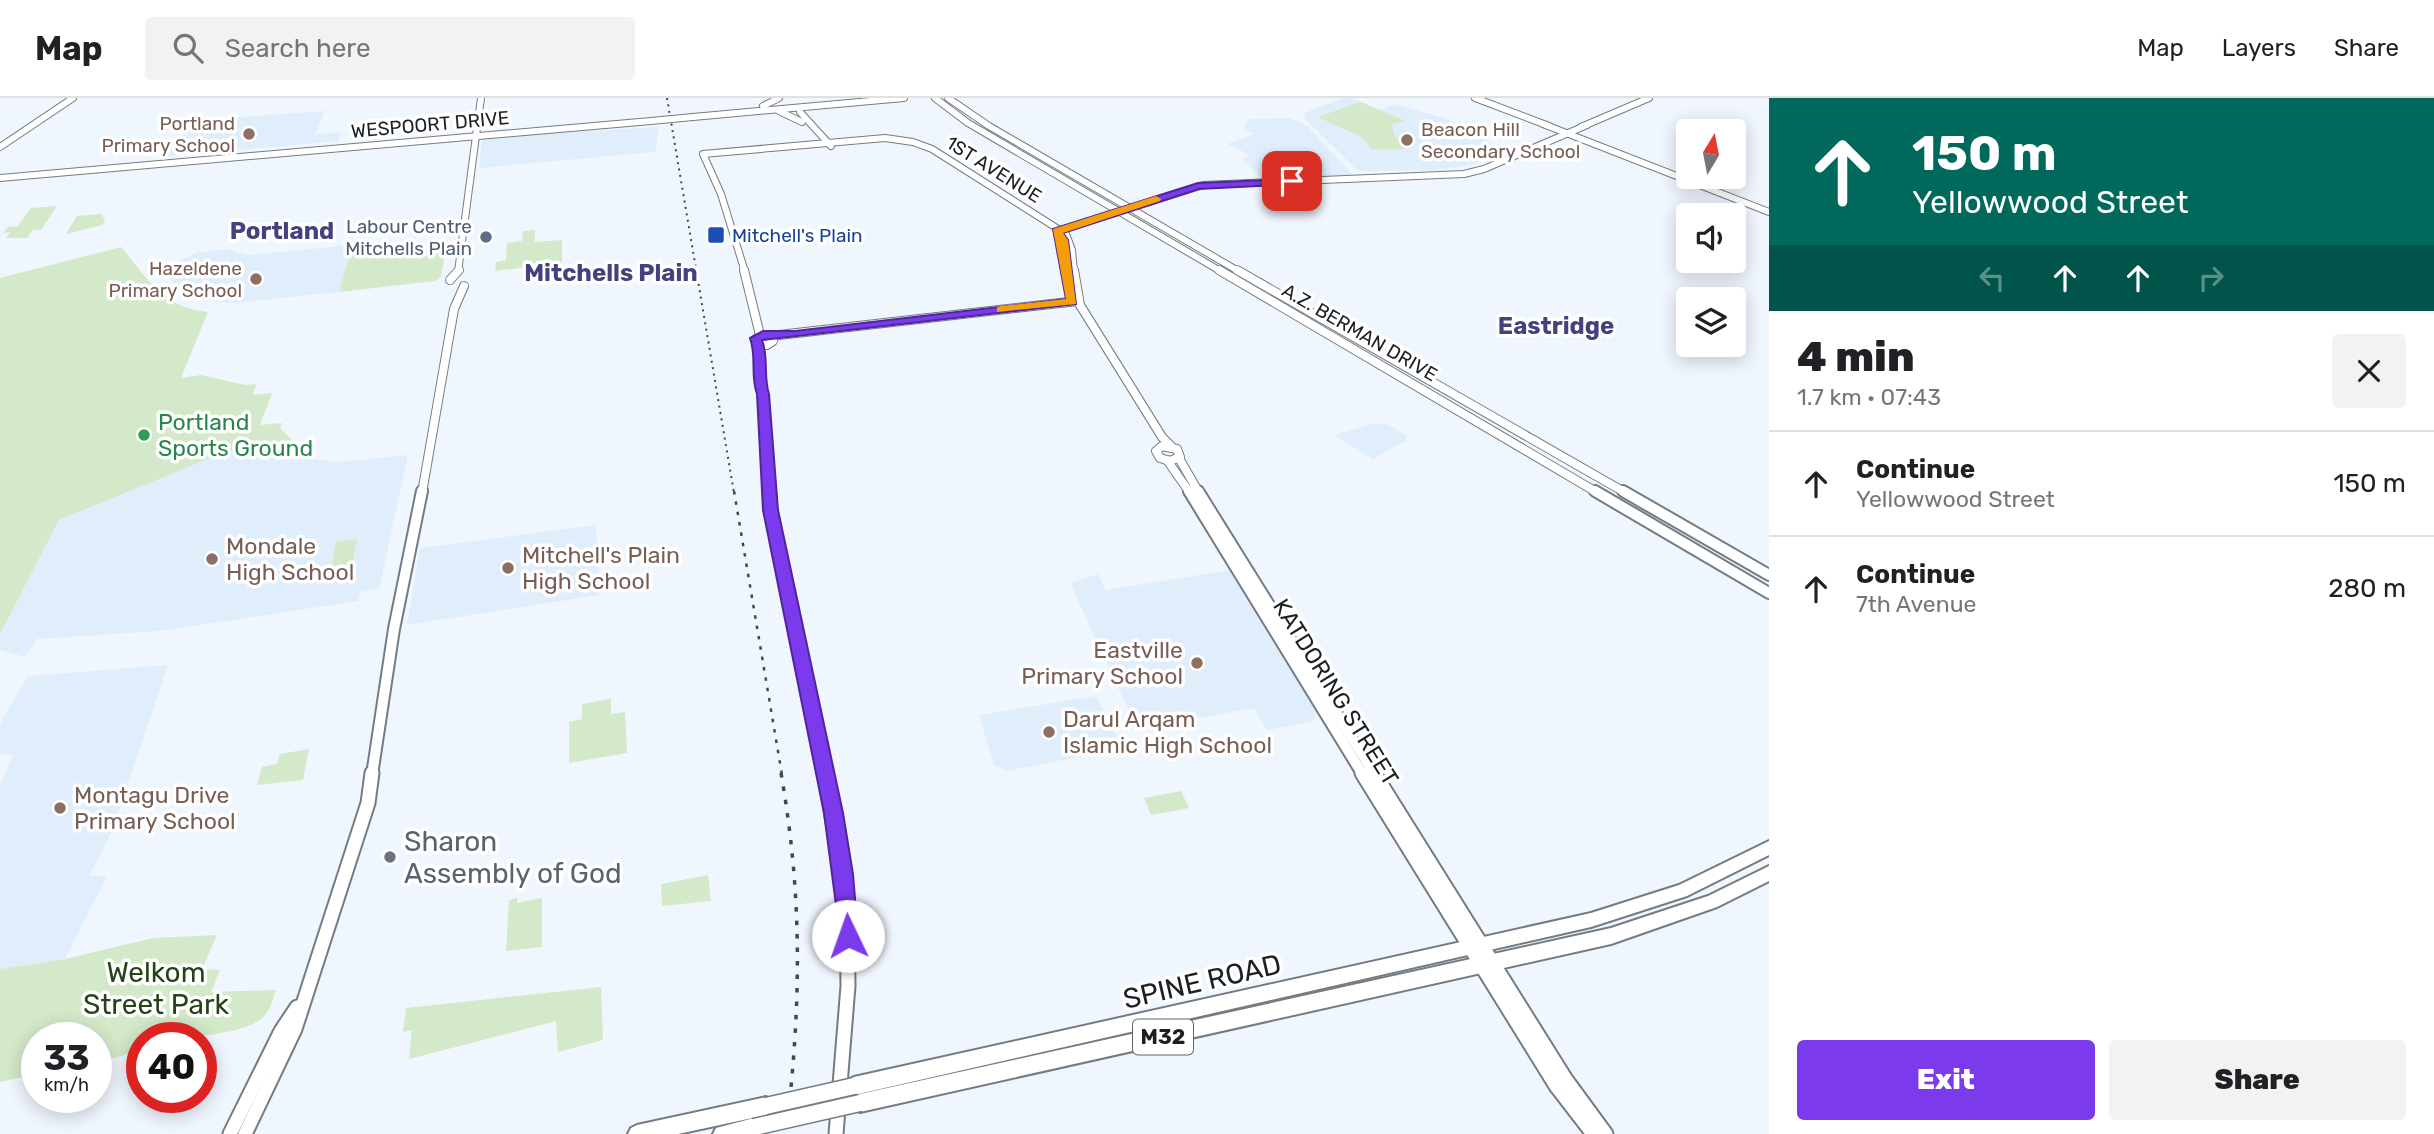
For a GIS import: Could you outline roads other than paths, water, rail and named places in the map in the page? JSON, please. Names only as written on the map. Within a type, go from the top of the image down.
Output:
[{"type":"main road","name":"SPINE ROAD","points":[[722,1134],[754,1127],[857,1094],[1591,920],[1654,901],[1705,881],[1769,848]]},
{"type":"main road","name":"SPINE ROAD","points":[[637,1134],[766,1106],[857,1094],[1486,965],[1643,926],[1712,902],[1769,873]]},
{"type":"street","points":[[0,140],[65,98]]},
{"type":"street","points":[[0,147],[73,98]]},
{"type":"street","points":[[454,309],[451,284],[458,271],[481,98]]},
{"type":"street","points":[[760,107],[775,103],[779,98]]},
{"type":"street","name":"WESPOORT DRIVE","points":[[692,115],[744,113],[868,98]]},
{"type":"street","name":"WESPOORT DRIVE","points":[[0,176],[760,107],[904,98]]},
{"type":"street","name":"A.Z. BERMAN DRIVE","points":[[935,98],[977,129],[1769,593]]},
{"type":"street","name":"A.Z. BERMAN DRIVE","points":[[948,98],[989,126],[1769,575]]},
{"type":"street","points":[[1475,98],[1769,212]]},
{"type":"street","points":[[1172,455],[1158,456],[1156,438],[1075,301],[1062,233],[1186,189],[1215,184],[1458,175],[1484,169],[1649,98]]},
{"type":"street","points":[[791,106],[802,122],[826,145]]},
{"type":"street","points":[[791,106],[826,145]]},
{"type":"street","points":[[744,113],[784,112],[802,122]]},
{"type":"street","name":"1ST AVENUE","points":[[766,340],[721,194],[703,156],[898,141],[937,152],[1062,233]]},
{"type":"street","points":[[245,1134],[295,1029],[368,803],[394,629],[447,359],[454,309],[464,282],[458,271]]},
{"type":"street","points":[[451,284],[464,282]]},
{"type":"street","points":[[836,1134],[846,1011],[848,936],[842,862],[771,510],[763,394],[759,383],[766,340],[795,334],[1075,301]]},
{"type":"street","points":[[1075,301],[1172,455]]},
{"type":"street","points":[[1157,448],[1172,455]]},
{"type":"street","name":"KATDORING STREET","points":[[1172,455],[1175,469],[1486,965]]},
{"type":"street","points":[[1486,965],[1556,1086],[1593,1134]]},
{"type":"street","points":[[1486,965],[1606,1134]]},
{"type":"street","points":[[230,1134],[281,1031],[303,999]]},
{"type":"railway","points":[[667,98],[734,493]]},
{"type":"railway","points":[[734,491],[782,775]]},
{"type":"railway","points":[[781,773],[793,865],[797,953],[795,1042],[786,1134]]},
{"type":"place","name":"Portland Primary School","points":[[249,134]]},
{"type":"place","name":"Beacon Hill Secondary School","points":[[1407,140]]},
{"type":"place","name":"Mitchell's Plain","points":[[716,235]]},
{"type":"place","name":"Labour Centre Mitchells Plain","points":[[486,237]]},
{"type":"place","name":"Hazeldene Primary School","points":[[256,279]]},
{"type":"place","name":"Portland Sports Ground","points":[[144,435]]},
{"type":"place","name":"Mondale High School","points":[[212,559]]},
{"type":"place","name":"Mitchell's Plain High School","points":[[508,568]]},
{"type":"place","name":"Eastville Primary School","points":[[1197,663]]},
{"type":"place","name":"Darul Arqam Islamic High School","points":[[1049,732]]},
{"type":"place","name":"Montagu Drive Primary School","points":[[60,808]]},
{"type":"place","name":"Sharon Assembly of God","points":[[390,857]]},
{"type":"district","name":"Portland","points":[[282,231]]},
{"type":"district","name":"Mitchells Plain","points":[[611,273]]},
{"type":"district","name":"Eastridge","points":[[1556,326]]},
{"type":"park label","name":"Welkom Street Park","points":[[156,988]]}]
